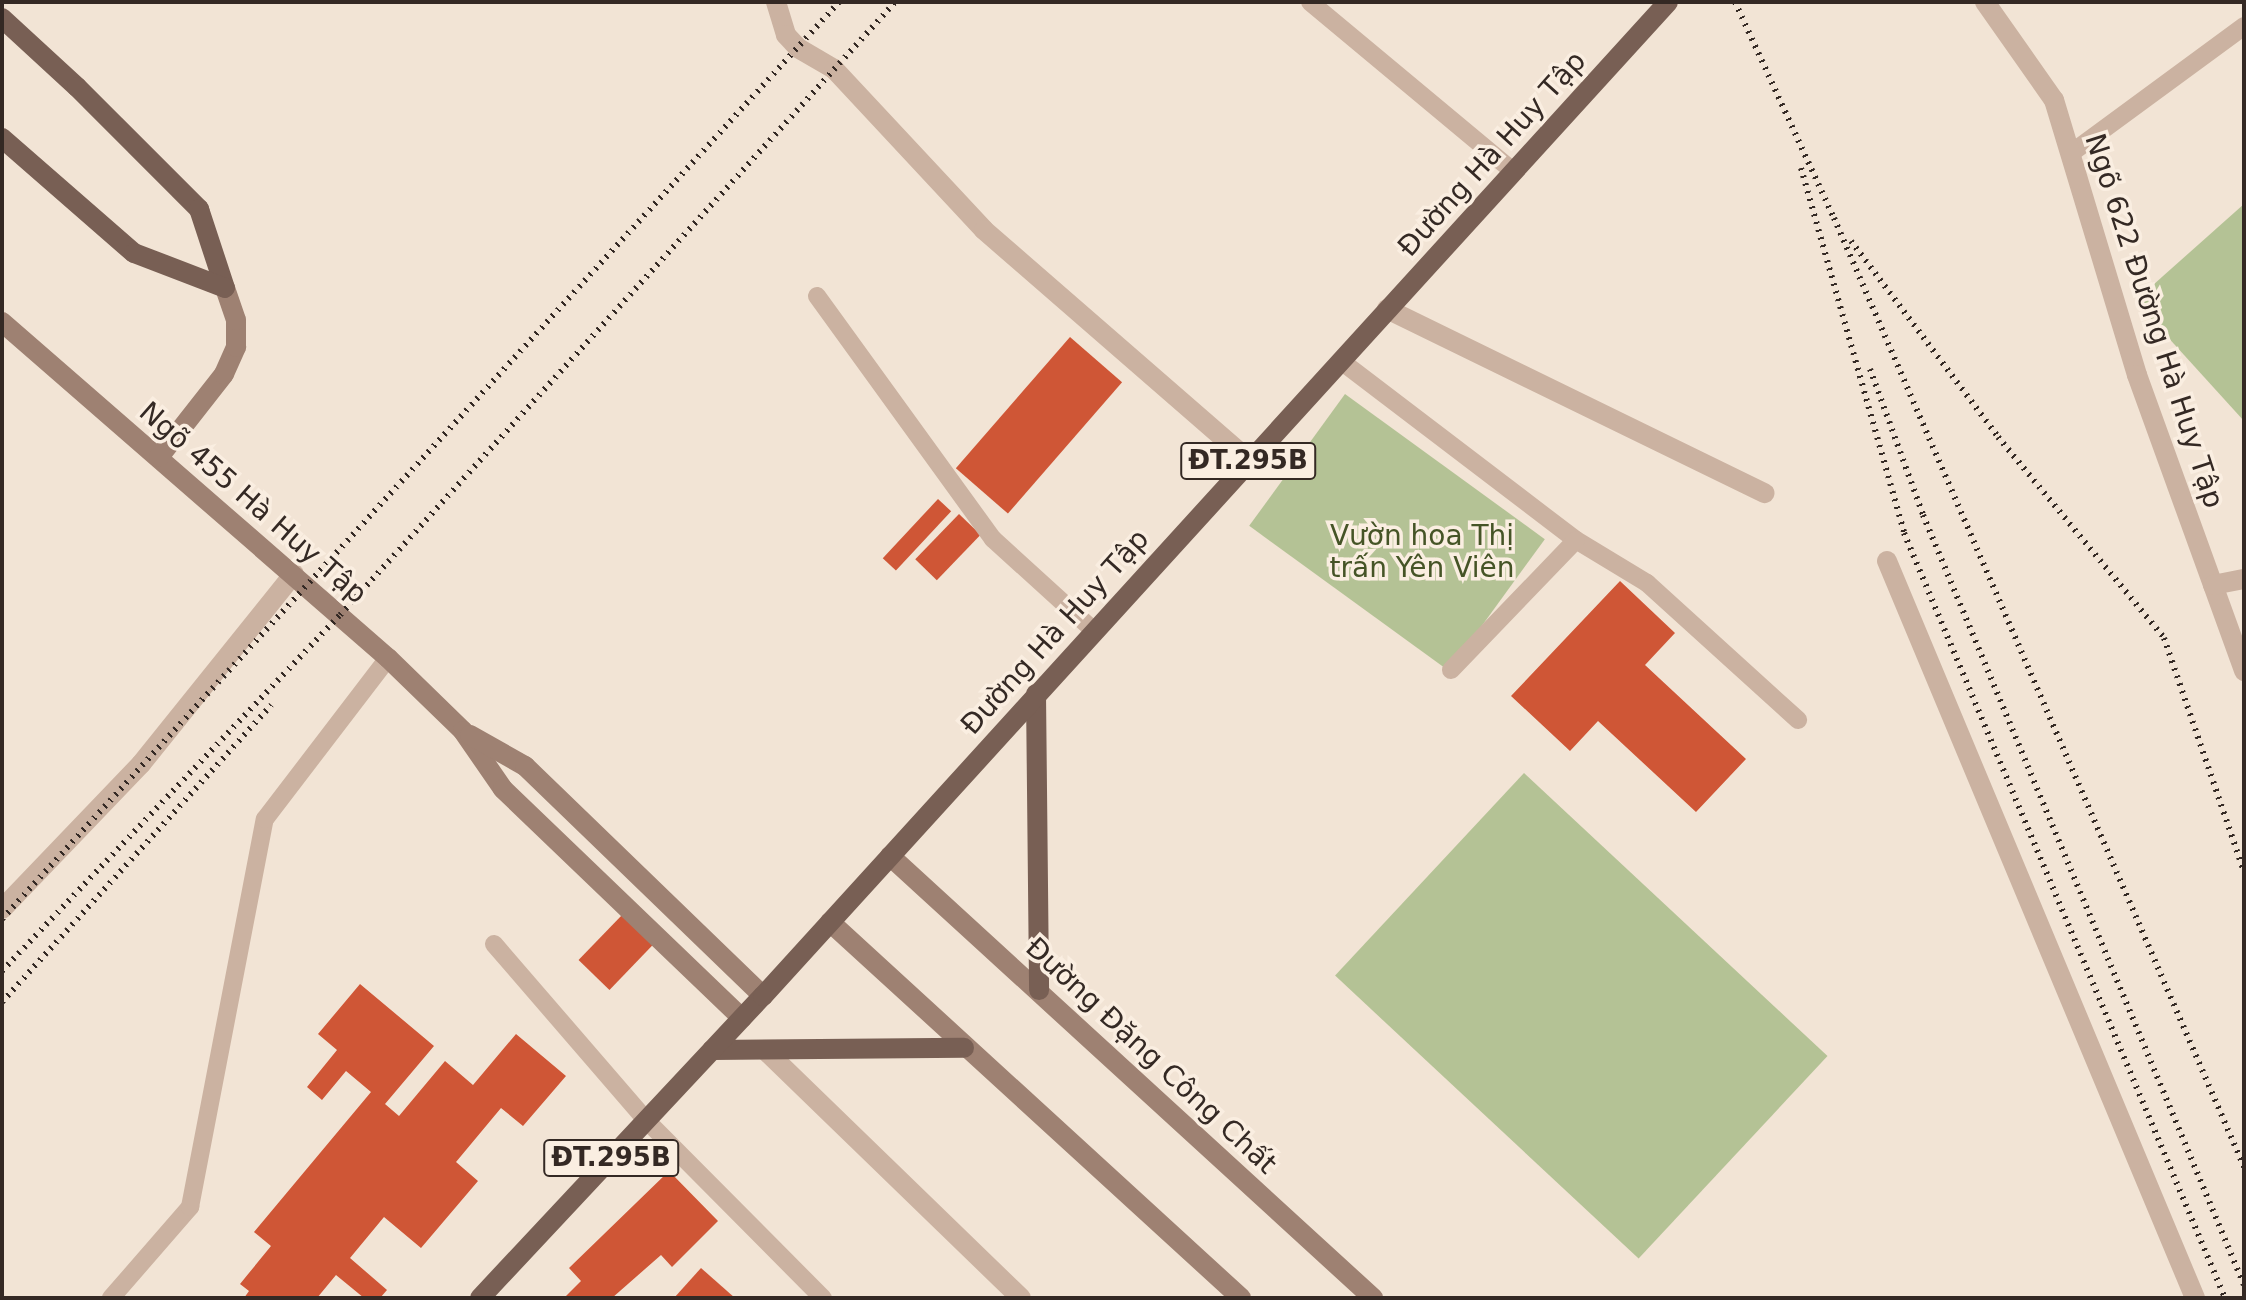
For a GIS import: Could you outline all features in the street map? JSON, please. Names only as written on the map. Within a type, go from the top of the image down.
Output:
[{"type":"main road","name":"Đường Hà Huy Tập","points":[[480,1298],[763,996],[1668,2]]},
{"type":"main road","points":[[2,18],[77,87],[199,209],[225,288]]},
{"type":"main road","points":[[2,138],[134,253],[225,288]]},
{"type":"main road","points":[[1036,694],[1039,990]]},
{"type":"main road","points":[[712,1050],[964,1048]]},
{"type":"street","points":[[776,2],[786,35],[798,48],[834,69],[984,230],[1249,460]]},
{"type":"street","name":"Ngõ 622 Đường Hà Huy Tập","points":[[1985,2],[2054,100],[2137,375],[2244,671]]},
{"type":"street","points":[[159,457],[224,374],[236,347],[236,320],[225,288]]},
{"type":"street","points":[[1387,309],[1764,493]]},
{"type":"street","name":"Ngõ 455 Hà Huy Tập","points":[[2,322],[294,574],[388,658],[463,731]]},
{"type":"street","points":[[1887,561],[2195,1298]]},
{"type":"street","points":[[2,909],[141,764],[294,574]]},
{"type":"street","points":[[2213,585],[2244,579]]},
{"type":"street","points":[[463,731],[525,766],[763,996]]},
{"type":"street","points":[[463,731],[503,789],[742,1018]]},
{"type":"street","name":"Đường Đặng Công Chất","points":[[890,856],[1373,1298]]},
{"type":"street","points":[[830,922],[964,1048],[1241,1298]]},
{"type":"street","points":[[766,1051],[1021,1298]]},
{"type":"lane","points":[[1310,2],[1513,171]]},
{"type":"lane","points":[[2070,154],[2244,26]]},
{"type":"lane","points":[[817,296],[993,539],[1094,631]]},
{"type":"lane","points":[[1341,361],[1576,540],[1647,583],[1798,720]]},
{"type":"lane","points":[[1451,670],[1576,540]]},
{"type":"lane","points":[[111,1298],[190,1207],[265,819],[388,658]]},
{"type":"lane","points":[[494,944],[646,1120],[823,1298]]},
{"type":"green space","points":[[2244,204],[2244,421],[2135,301]]},
{"type":"green space","name":"Vườn hoa Thị trấn Yên Viên","points":[[1345,394],[1545,539],[1449,671],[1249,526]]},
{"type":"green space","points":[[1524,773],[1828,1056],[1639,1259],[1335,976]]},
{"type":"building","points":[[1070,337],[1122,382],[1008,514],[956,468]]},
{"type":"building","points":[[938,499],[951,511],[896,571],[883,558]]},
{"type":"building","points":[[959,514],[981,535],[937,580],[915,559]]},
{"type":"building","points":[[1620,581],[1675,633],[1645,665],[1746,759],[1696,812],[1598,721],[1570,751],[1511,696]]},
{"type":"building","points":[[623,914],[654,944],[609,990],[579,960]]},
{"type":"building","points":[[360,984],[434,1046],[385,1104],[399,1116],[445,1061],[473,1085],[516,1034],[566,1076],[523,1126],[501,1108],[456,1162],[478,1181],[421,1248],[384,1217],[350,1258],[387,1290],[380,1298],[364,1298],[336,1275],[317,1298],[244,1298],[249,1291],[240,1284],[271,1246],[254,1232],[371,1092],[346,1071],[322,1100],[307,1087],[337,1050],[318,1034]]},
{"type":"building","points":[[669,1171],[718,1221],[672,1267],[661,1255],[612,1298],[564,1298],[581,1281],[569,1268]]},
{"type":"building","points":[[701,1268],[735,1298],[674,1298]]},
{"type":"railway","points":[[2,919],[839,2]]},
{"type":"railway","points":[[2,971],[340,615],[895,2]]},
{"type":"railway","points":[[1735,2],[1834,218],[2244,1167]]},
{"type":"railway","points":[[1801,168],[1904,533],[2225,1298]]},
{"type":"railway","points":[[1851,241],[1998,437],[2164,638],[2244,871]]},
{"type":"railway","points":[[1870,369],[1923,515],[2244,1285]]},
{"type":"railway","points":[[2,1002],[271,705]]}]
